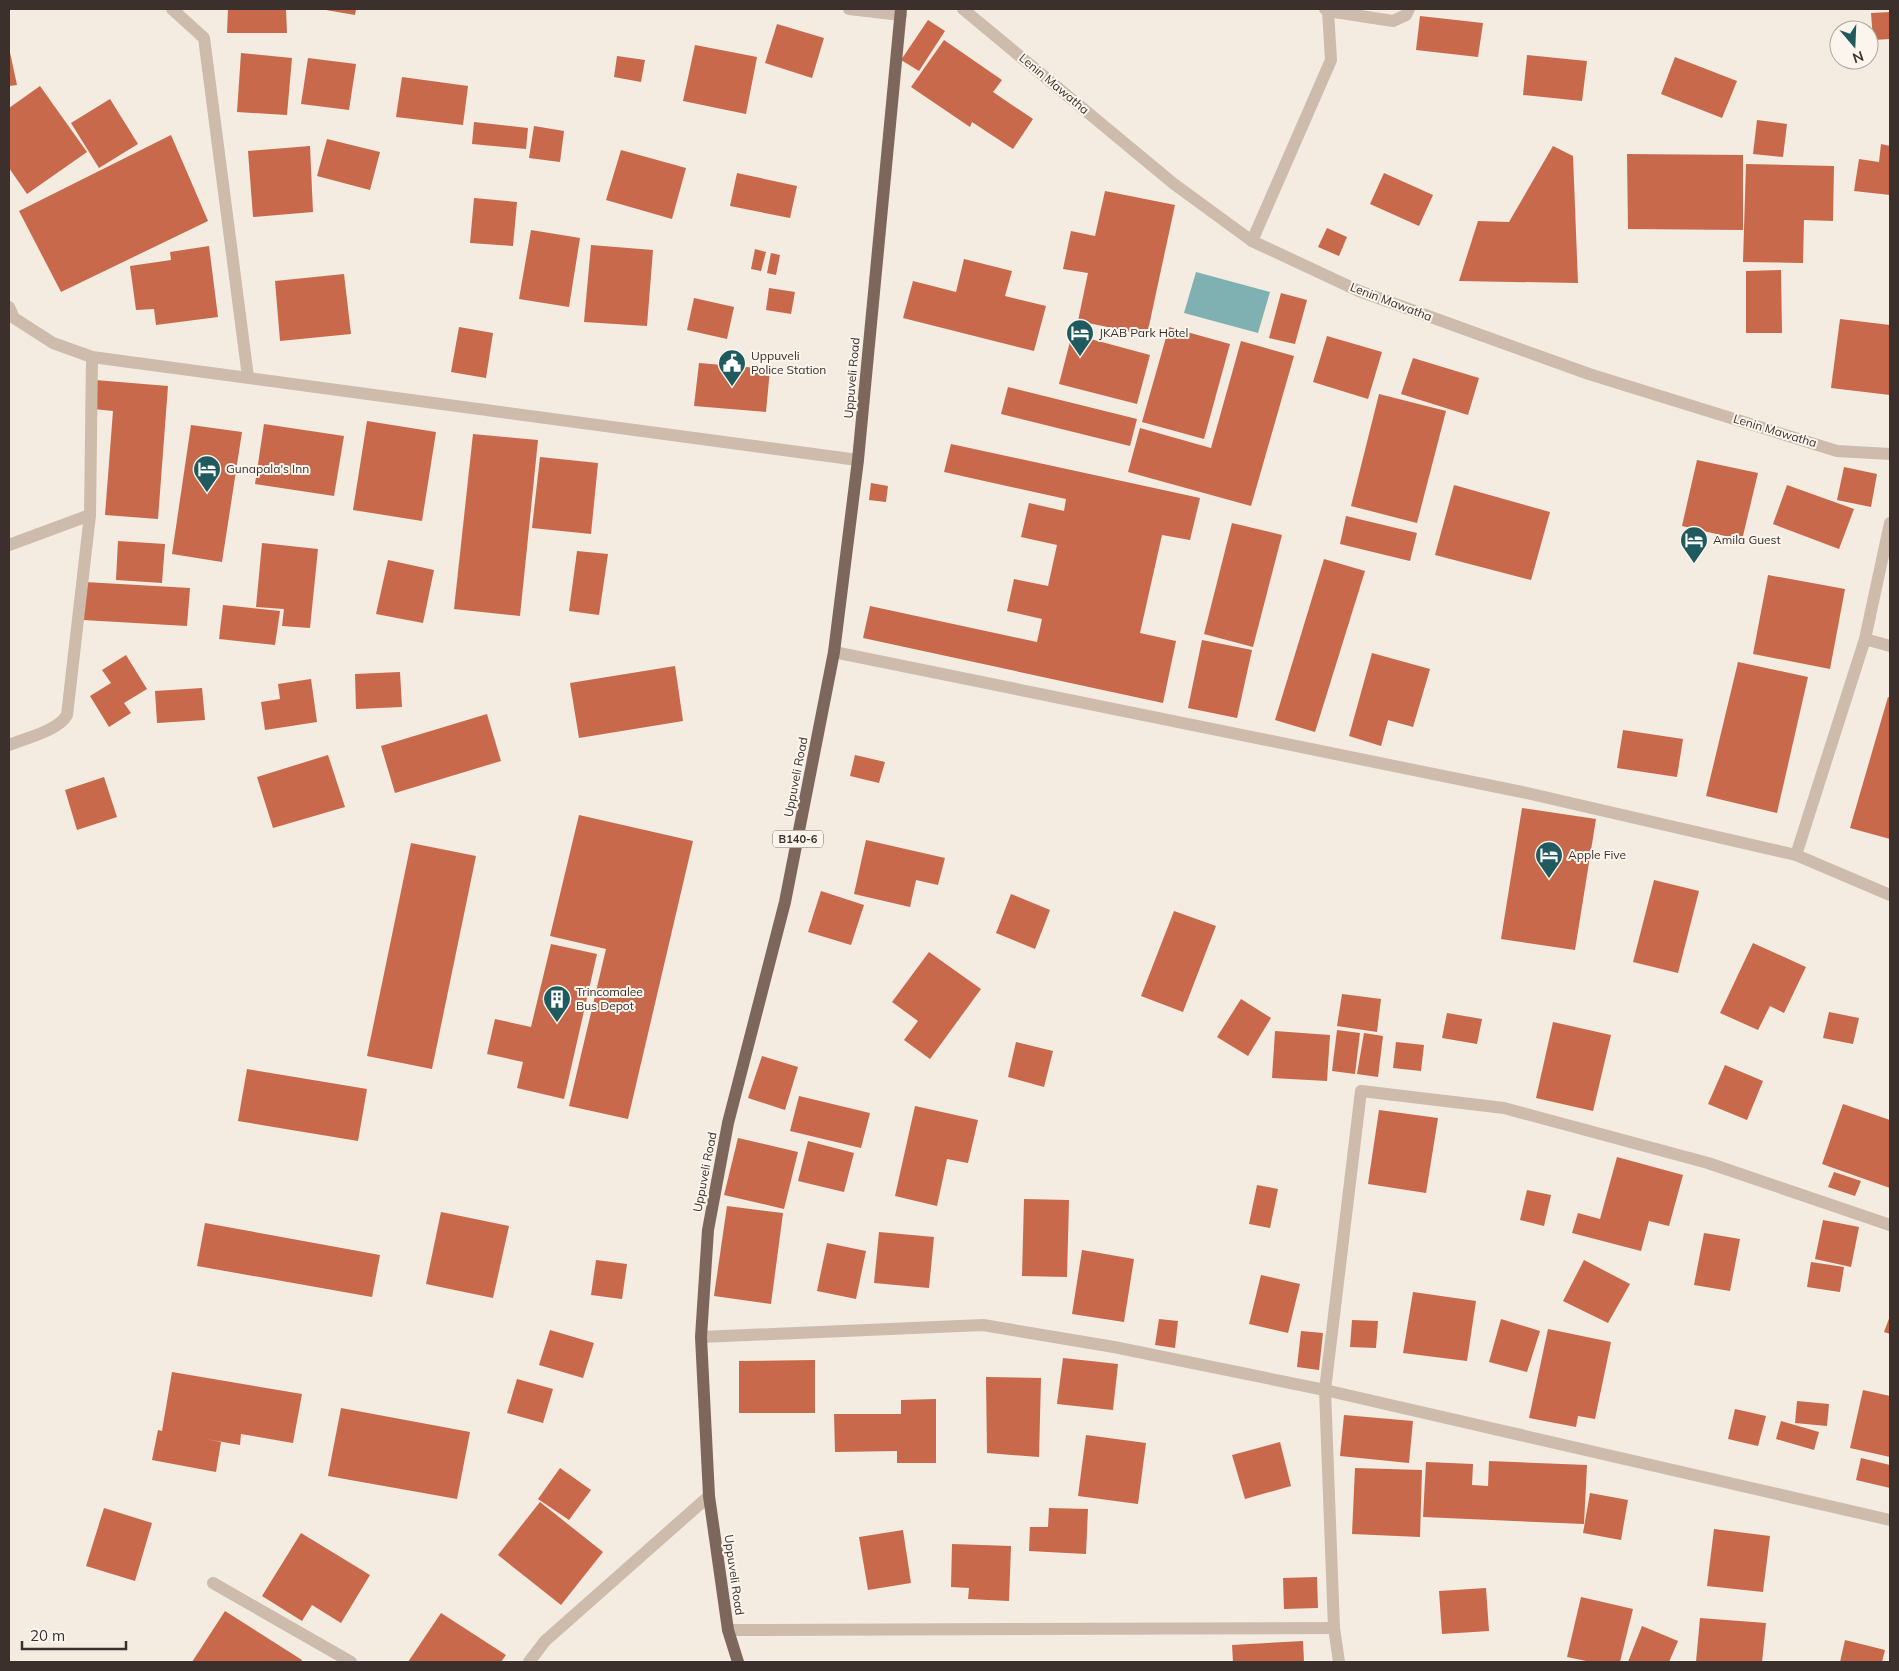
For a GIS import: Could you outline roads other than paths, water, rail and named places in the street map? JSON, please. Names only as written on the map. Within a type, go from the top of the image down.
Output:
[{"type":"main road","name":"Uppuveli Road","points":[[738,1662],[728,1630],[709,1496],[701,1337],[708,1230],[726,1133],[786,902],[834,652],[858,460],[901,12]]},
{"type":"street","points":[[172,9],[204,38],[248,377]]},
{"type":"street","points":[[849,9],[901,12]]},
{"type":"street","name":"Lenin Mawatha","points":[[963,9],[1174,184],[1252,241],[1359,291],[1589,374],[1837,451],[1890,454]]},
{"type":"street","points":[[1252,241],[1331,60],[1327,10],[1393,21],[1406,15],[1409,9]]},
{"type":"street","points":[[9,306],[14,318],[53,343],[92,357],[858,460]]},
{"type":"street","points":[[9,745],[55,728],[64,722],[67,715],[90,516],[92,357]]},
{"type":"street","points":[[9,545],[90,516]]},
{"type":"street","points":[[1796,855],[1864,639],[1890,523]]},
{"type":"street","points":[[1864,639],[1890,646]]},
{"type":"street","points":[[834,652],[1522,792],[1796,855],[1890,895]]},
{"type":"street","points":[[1339,1662],[1334,1628],[1325,1390],[1361,1091],[1504,1108],[1708,1163],[1890,1225]]},
{"type":"street","points":[[701,1337],[983,1325],[1114,1347],[1325,1390],[1890,1520]]},
{"type":"street","points":[[529,1662],[545,1641],[709,1496]]},
{"type":"street","points":[[213,1583],[351,1662]]},
{"type":"street","points":[[728,1630],[1334,1628]]},
{"type":"water","points":[[1196,272],[1270,292],[1258,333],[1184,313]]},
{"type":"place","name":"JKAB Park Hotel","points":[[1080,357]]},
{"type":"place","name":"Uppuveli Police Station","points":[[732,387]]},
{"type":"place","name":"Gunapala's Inn","points":[[207,493]]},
{"type":"place","name":"Amila Guest","points":[[1694,564]]},
{"type":"place","name":"Apple Five","points":[[1549,879]]},
{"type":"place","name":"Trincomalee Bus Depot","points":[[557,1023]]}]
